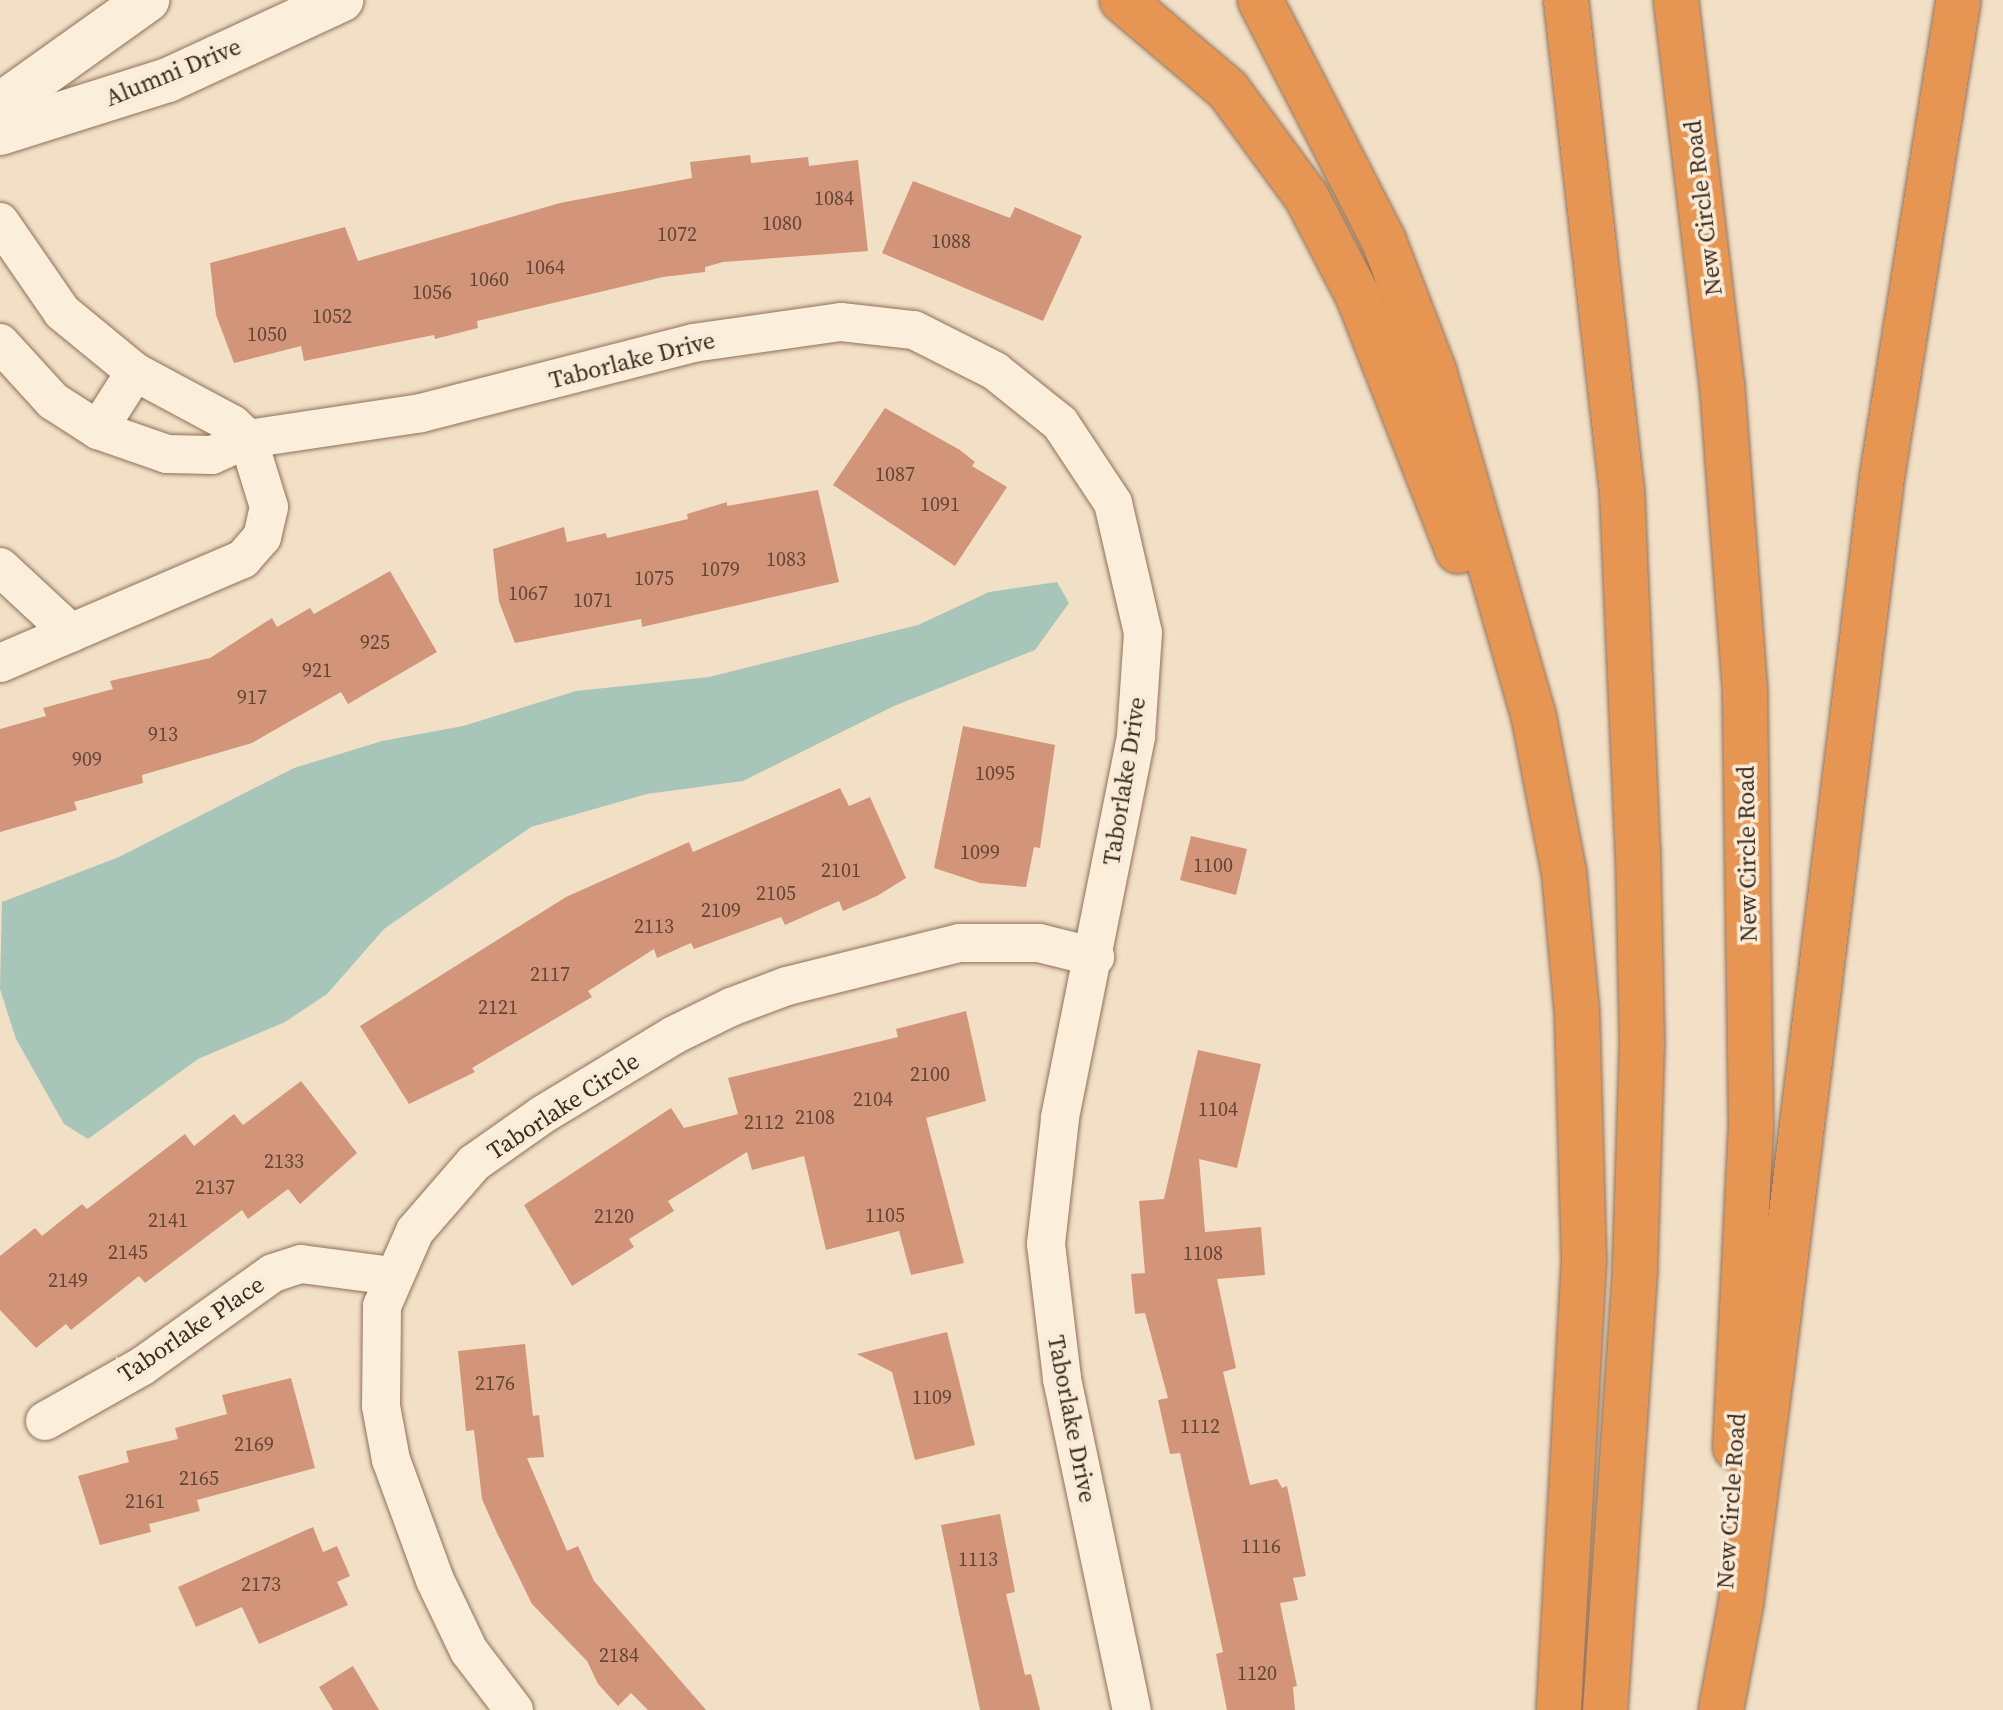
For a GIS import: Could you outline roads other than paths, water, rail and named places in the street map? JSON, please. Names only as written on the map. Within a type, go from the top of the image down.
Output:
[{"type":"highway","points":[[1122,0],[1228,90],[1267,139],[1331,239],[1421,450],[1468,579],[1570,929]]},
{"type":"highway","points":[[1260,0],[1383,239],[1434,371],[1534,718],[1570,929],[1584,1260],[1559,1710]]},
{"type":"highway","points":[[1566,0],[1622,491],[1639,866],[1642,1044],[1635,1271],[1605,1710]]},
{"type":"highway","name":"New Circle Road","points":[[1676,0],[1722,384],[1745,693],[1750,1142],[1718,1710]]},
{"type":"highway","points":[[1718,1710],[1741,1603],[1880,492],[1958,0]]},
{"type":"main road","points":[[0,105],[147,0]]},
{"type":"main road","name":"Alumni Drive","points":[[0,133],[168,80],[341,0]]},
{"type":"street","points":[[0,222],[62,312],[135,372],[232,424],[248,439],[269,507],[262,537],[243,559],[0,663]]},
{"type":"street","name":"Taborlake Drive","points":[[0,343],[53,401],[98,430],[167,454],[212,455],[248,439],[421,413],[693,343],[787,326],[875,322],[914,330],[995,371],[1060,423],[1113,503],[1143,633],[1136,737],[1095,957],[1060,1119],[1046,1244],[1062,1379],[1132,1710]]},
{"type":"street","points":[[98,430],[135,372]]},
{"type":"street","points":[[0,567],[71,633]]},
{"type":"street","name":"Taborlake Circle","points":[[514,1710],[469,1651],[435,1580],[391,1460],[381,1406],[382,1306],[392,1276],[415,1231],[474,1163],[661,1043],[731,1007],[787,986],[960,943],[1039,943],[1095,957]]},
{"type":"street","name":"Taborlake Place","points":[[45,1421],[141,1367],[224,1313],[273,1273],[312,1264],[392,1276]]}]
